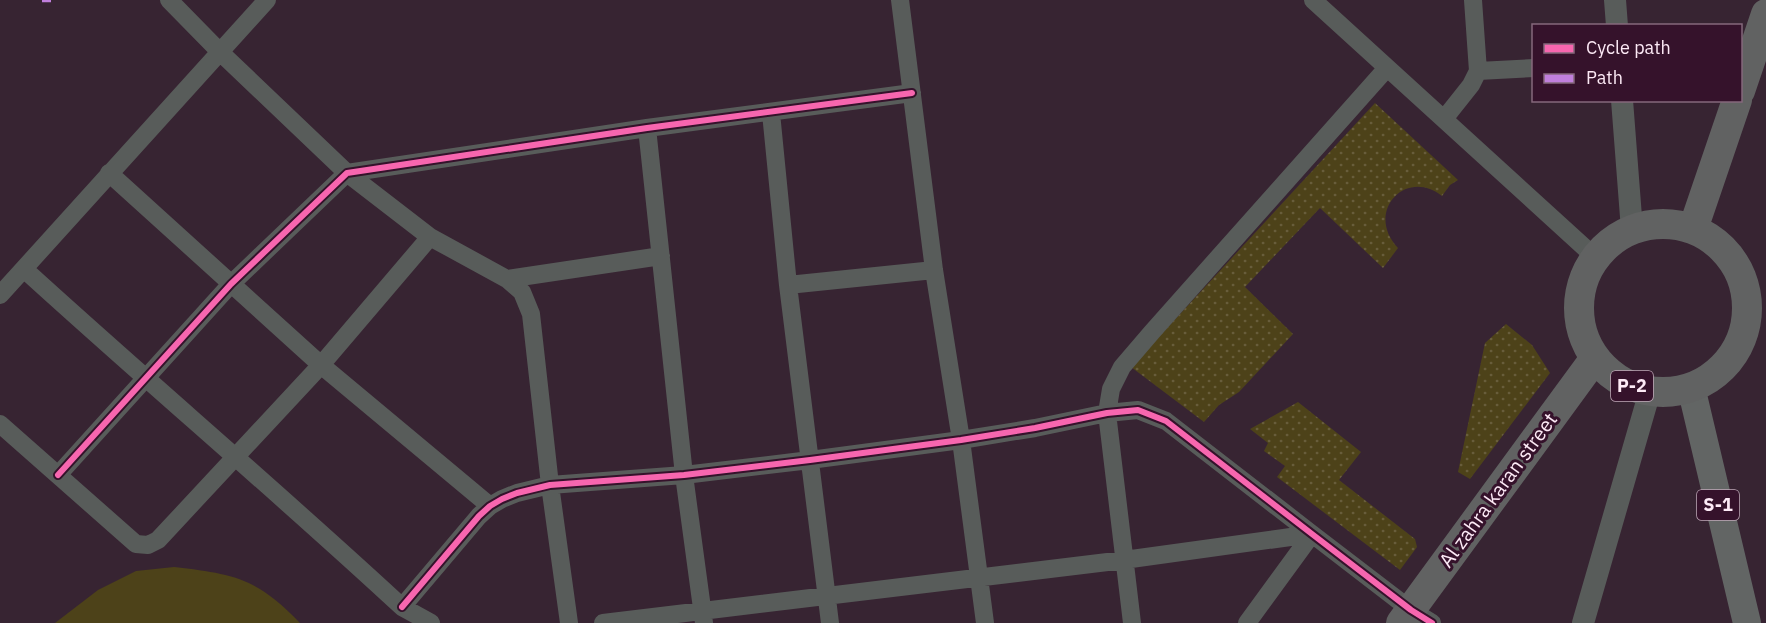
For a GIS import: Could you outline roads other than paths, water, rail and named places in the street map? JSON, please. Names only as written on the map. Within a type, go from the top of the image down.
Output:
[{"type":"highway","points":[[1742,85],[1766,14]]},
{"type":"highway","points":[[1694,229],[1736,102]]},
{"type":"highway","name":"P-2","points":[[1652,224],[1673,224],[1694,229],[1711,239],[1726,252],[1738,269],[1747,309],[1744,329],[1737,348],[1725,365],[1709,378],[1691,387],[1671,392],[1650,391],[1629,385],[1610,374],[1595,358],[1586,342],[1580,325],[1579,307],[1584,281],[1596,258],[1612,241],[1632,230],[1652,224]]},
{"type":"highway","name":"Al zahra karan street","points":[[1415,619],[1595,358]]},
{"type":"main road","name":"S-1","points":[[1691,387],[1747,623]]},
{"type":"street","points":[[169,0],[347,173],[430,237],[507,279],[522,292],[531,314],[550,485],[569,623]]},
{"type":"street","points":[[0,295],[267,0]]},
{"type":"street","points":[[900,0],[934,270],[962,440],[985,623]]},
{"type":"street","points":[[1313,0],[1596,258]]},
{"type":"street","points":[[1444,120],[1472,85],[1478,71],[1473,0]]},
{"type":"street","points":[[1615,0],[1617,24]]},
{"type":"street","points":[[1132,623],[1107,413],[1111,388],[1122,368],[1387,68]]},
{"type":"street","points":[[1478,71],[1532,68]]},
{"type":"street","points":[[58,475],[231,284],[347,173],[647,128],[912,93]]},
{"type":"street","points":[[1622,102],[1632,230]]},
{"type":"street","points":[[771,113],[788,285],[830,623]]},
{"type":"street","points":[[647,128],[684,475],[703,616]]},
{"type":"street","points":[[109,173],[321,365],[490,506]]},
{"type":"street","points":[[0,424],[136,544],[148,545],[158,540],[321,365],[430,237]]},
{"type":"street","points":[[507,279],[661,256]]},
{"type":"street","points":[[24,269],[145,379],[236,456],[402,607],[431,623]]},
{"type":"street","points":[[788,285],[934,270]]},
{"type":"street","points":[[1583,623],[1650,391]]},
{"type":"street","points":[[402,607],[466,530],[490,506],[517,493],[550,485],[684,475],[962,440],[1107,413],[1138,410],[1166,421],[1312,534],[1415,619]]},
{"type":"street","points":[[603,623],[703,616],[826,596],[1124,560],[1312,534]]},
{"type":"street","points":[[1247,623],[1312,534]]}]
